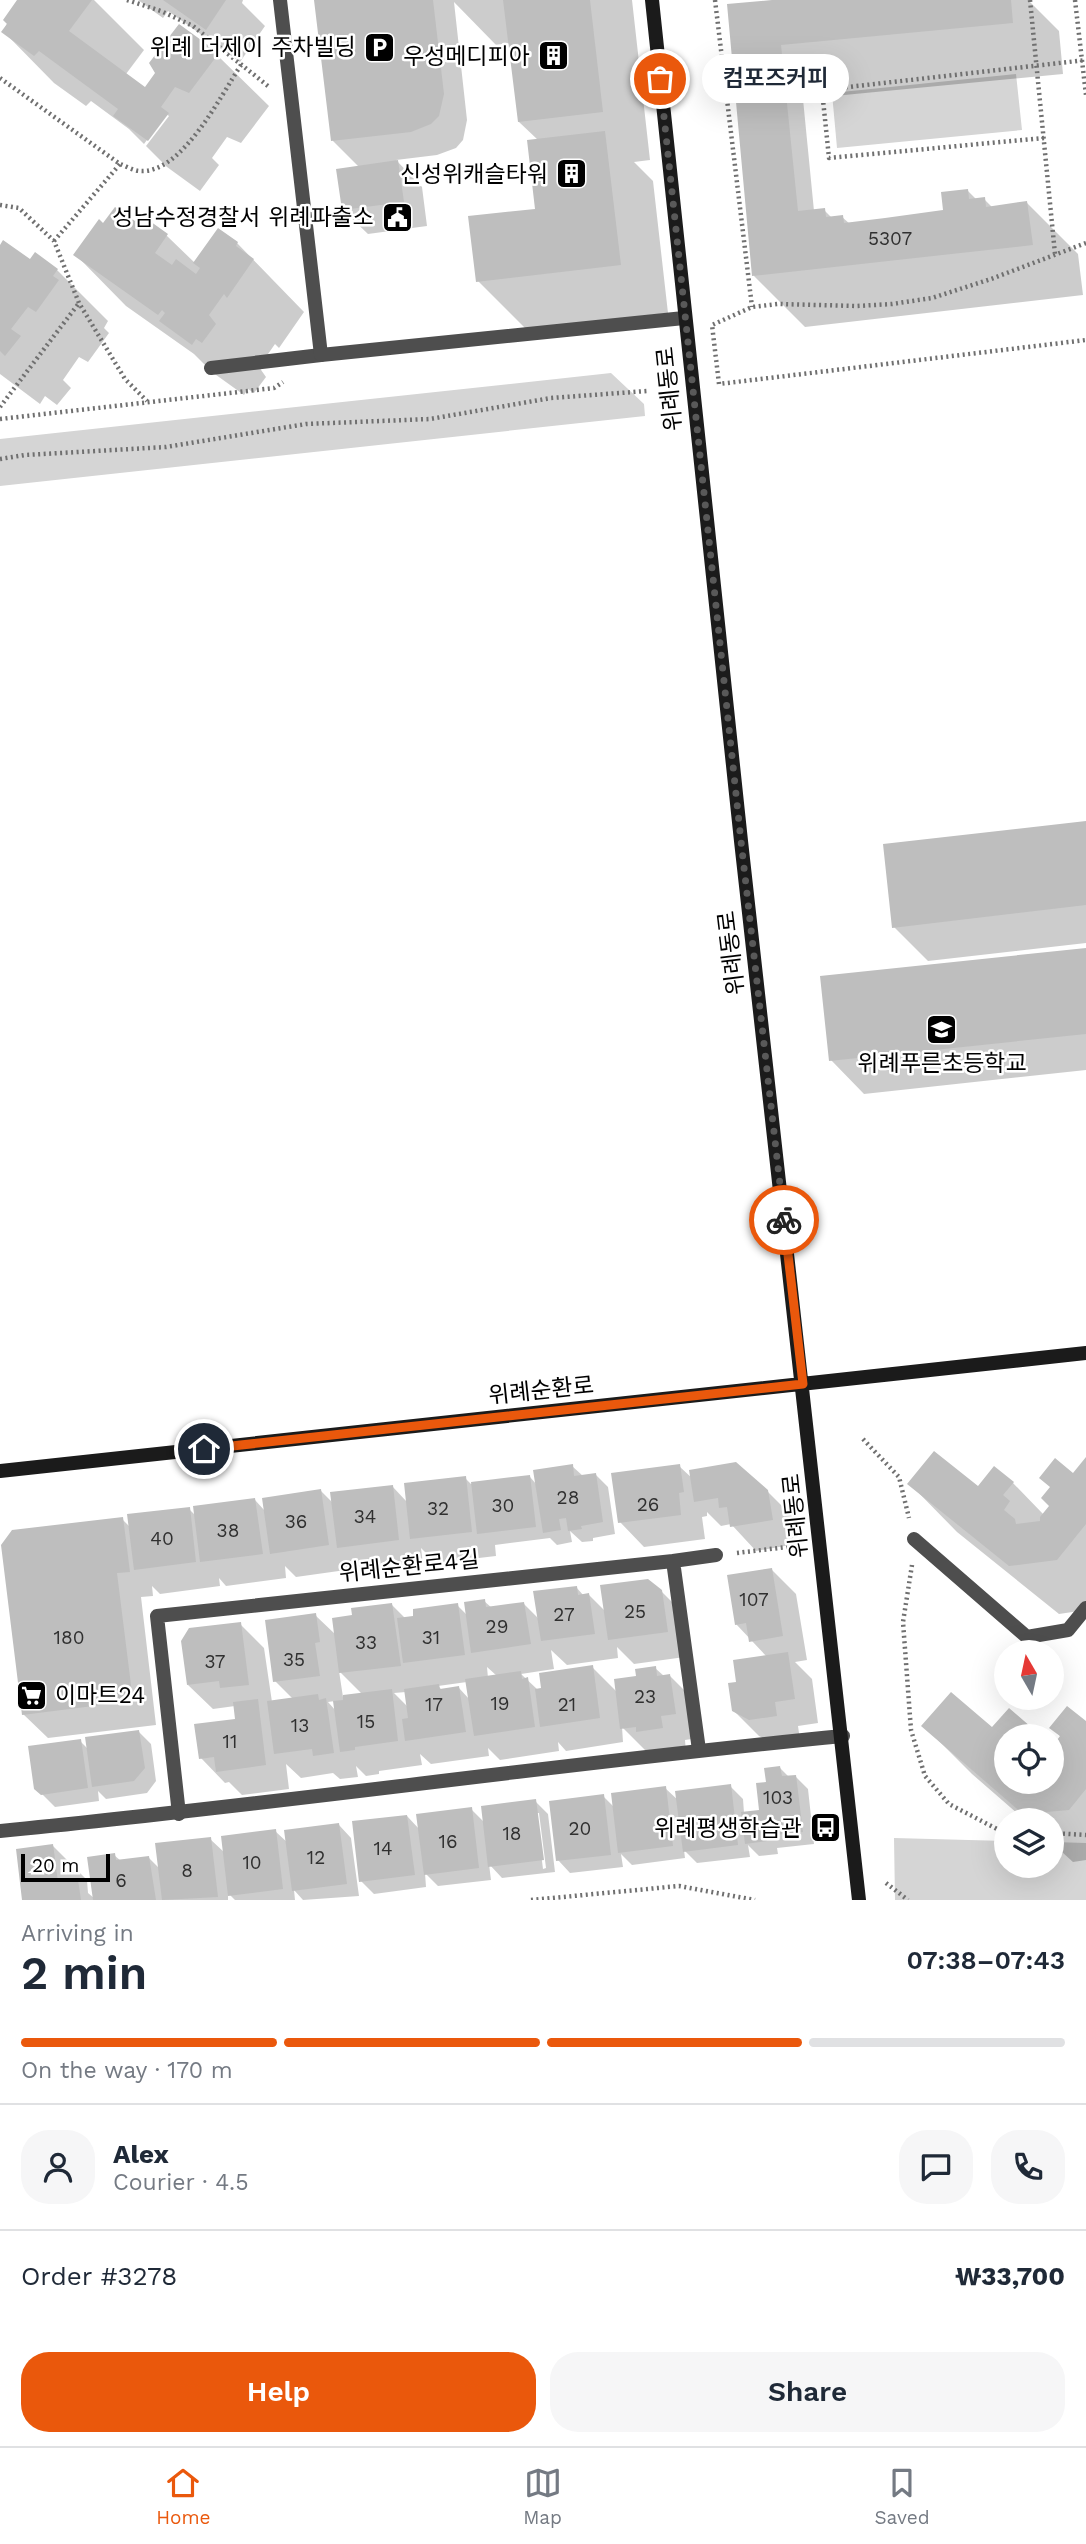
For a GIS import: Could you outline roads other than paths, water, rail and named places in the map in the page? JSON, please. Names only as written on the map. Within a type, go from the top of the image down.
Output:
[{"type":"street","points":[[280,0],[321,355]]},
{"type":"street","name":"위례동로","points":[[652,0],[684,318],[843,1736],[859,1900]]},
{"type":"street","points":[[211,368],[684,318]]},
{"type":"street","name":"위례순환로","points":[[0,1471],[1086,1353]]},
{"type":"street","points":[[914,1539],[1027,1637],[1068,1630],[1086,1608]]},
{"type":"street","points":[[699,1750],[673,1561],[716,1555]]},
{"type":"street","name":"위례순환로4길","points":[[179,1814],[156,1616],[673,1561]]},
{"type":"street","points":[[0,1831],[179,1814],[699,1750],[843,1736]]},
{"type":"place","name":"위례 더제이 주차빌딩","points":[[379,47]]},
{"type":"place","name":"우성메디피아","points":[[553,56]]},
{"type":"place","name":"컴포즈커피","points":[[660,79]]},
{"type":"place","name":"신성위캐슬타워","points":[[571,174]]},
{"type":"place","name":"성남수정경찰서 위례파출소","points":[[397,217]]},
{"type":"place","name":"위례푸른초등학교","points":[[942,1029]]},
{"type":"place","name":"이마트24","points":[[32,1695]]},
{"type":"place","name":"위례평생학습관","points":[[825,1828]]}]
